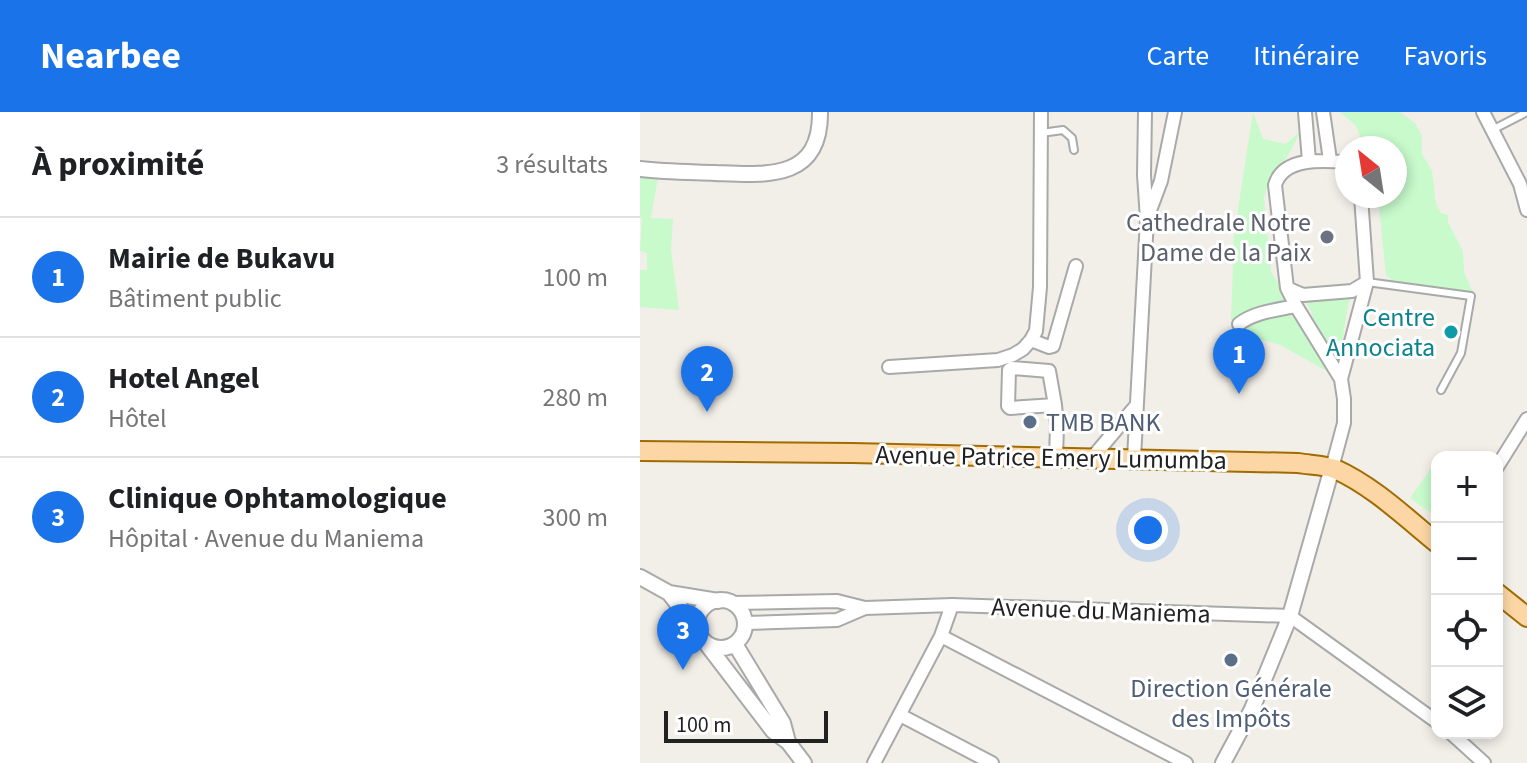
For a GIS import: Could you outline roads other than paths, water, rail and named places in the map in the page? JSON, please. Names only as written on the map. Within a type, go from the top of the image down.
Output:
[{"type":"main road","name":"Avenue Patrice Emery Lumumba","points":[[640,451],[1298,463],[1332,468],[1384,500],[1431,535]]},
{"type":"main road","points":[[1500,595],[1527,617]]},
{"type":"street","points":[[640,169],[745,174],[786,171],[803,160],[815,146],[820,112]]},
{"type":"street","points":[[889,367],[998,360],[1023,349],[1031,340],[1036,331],[1040,287],[1041,112]]},
{"type":"street","points":[[1134,458],[1147,219],[1145,112]]},
{"type":"street","points":[[1147,219],[1161,181],[1175,112]]},
{"type":"street","points":[[1305,112],[1309,161]]},
{"type":"street","points":[[1323,112],[1330,160]]},
{"type":"street","points":[[1483,112],[1520,184],[1527,210]]},
{"type":"street","points":[[1223,763],[1252,709],[1290,616],[1344,423],[1341,379],[1287,288],[1275,185],[1282,170],[1309,161],[1335,161]]},
{"type":"street","points":[[1341,379],[1367,282],[1362,208]]},
{"type":"street","points":[[1031,340],[1053,346],[1076,266]]},
{"type":"street","points":[[1287,288],[1303,295],[1352,291],[1367,282]]},
{"type":"street","points":[[1239,324],[1246,318],[1296,306]]},
{"type":"street","points":[[1055,405],[1010,408],[1009,370],[1049,371],[1055,405],[1057,426],[1056,457]]},
{"type":"street","points":[[1092,458],[1136,406]]},
{"type":"street","points":[[1503,457],[1527,419]]},
{"type":"street","points":[[640,577],[669,593],[725,602],[740,609],[746,623],[740,639],[735,644],[718,648],[702,637],[698,620],[707,605],[725,602]]},
{"type":"street","points":[[669,593],[773,731],[788,742],[804,763]]},
{"type":"street","name":"Avenue du Maniema","points":[[725,602],[837,601],[865,608],[952,605],[1290,616]]},
{"type":"street","points":[[874,763],[941,636],[952,605]]},
{"type":"street","points":[[746,623],[837,620],[865,608]]},
{"type":"street","points":[[1290,616],[1431,718]]},
{"type":"street","points":[[941,636],[1186,763]]},
{"type":"street","points":[[735,644],[783,723],[788,742]]},
{"type":"street","points":[[900,715],[992,763]]},
{"type":"street","points":[[1458,739],[1484,763]]},
{"type":"lane","points":[[1492,130],[1527,112]]},
{"type":"lane","points":[[1041,133],[1063,130],[1072,138],[1074,150]]},
{"type":"lane","points":[[1367,282],[1471,296],[1461,353],[1441,390]]},
{"type":"place","name":"Cathedrale Notre Dame de la Paix","points":[[1327,237]]},
{"type":"place","name":"Centre Annociata","points":[[1451,332]]},
{"type":"place","name":"Mairie de Bukavu","points":[[1239,394]]},
{"type":"place","name":"Hotel Angel","points":[[707,412]]},
{"type":"place","name":"TMB BANK","points":[[1030,422]]},
{"type":"place","name":"Direction Générale des Impôts","points":[[1231,660]]},
{"type":"place","name":"Clinique Ophtamologique","points":[[683,670]]}]
